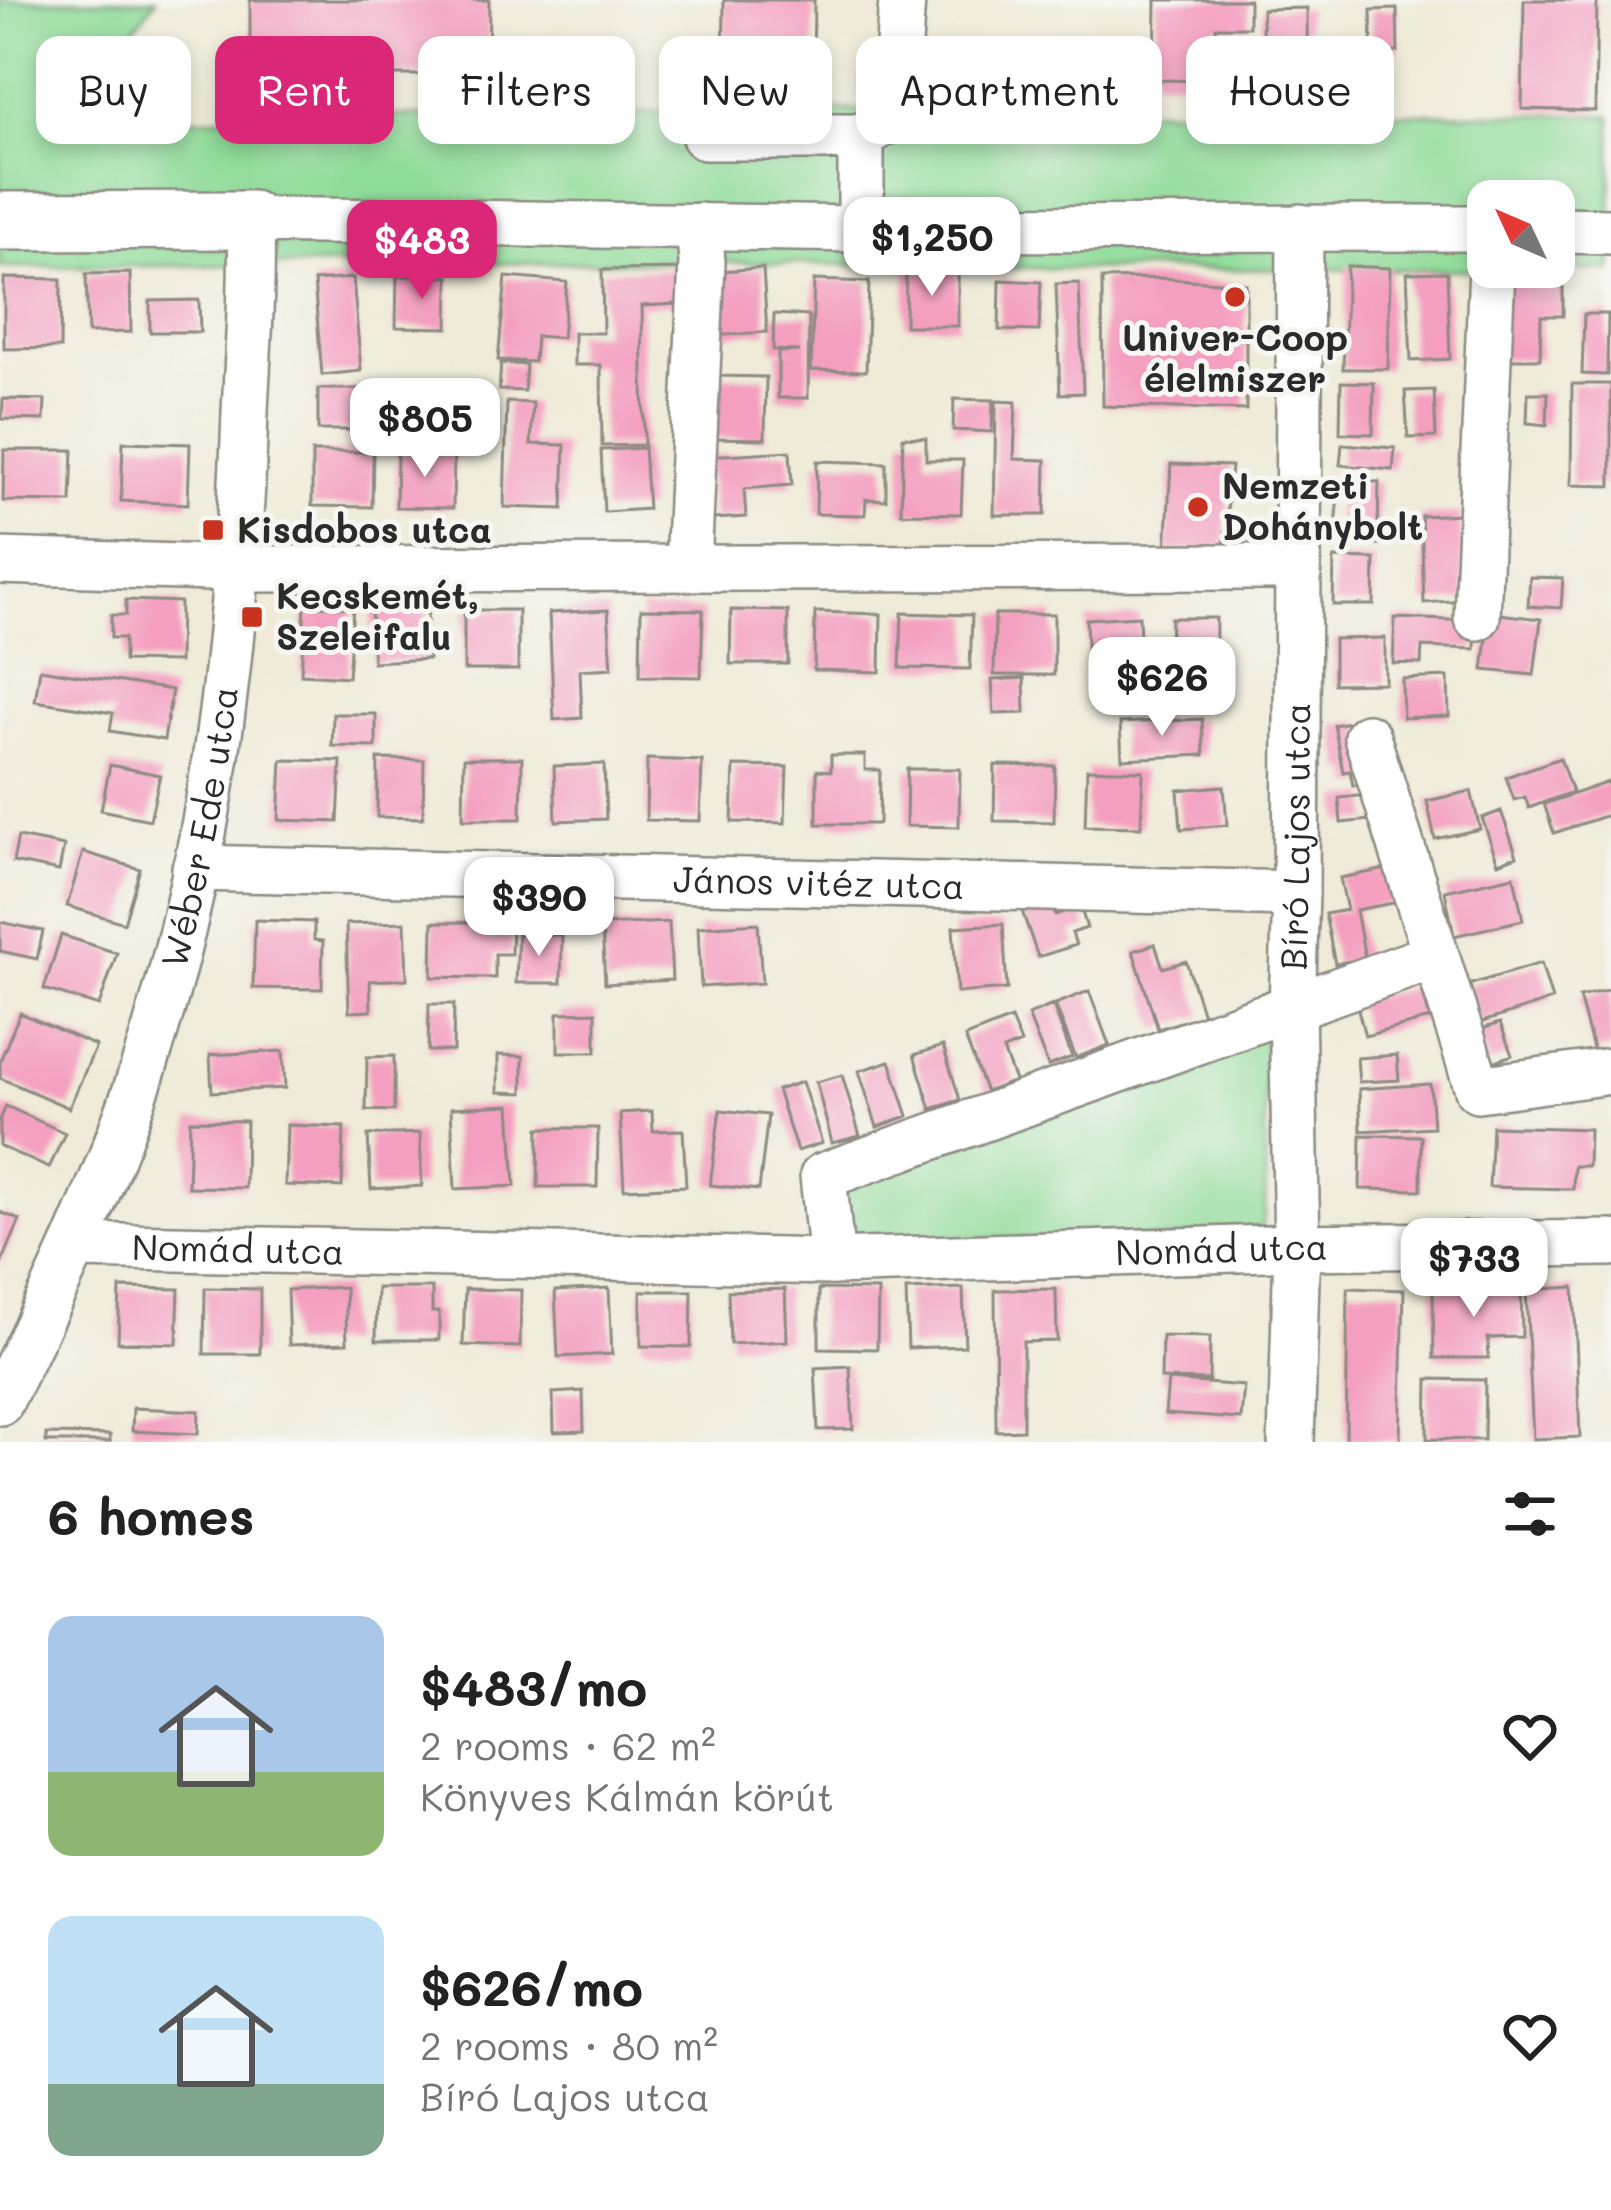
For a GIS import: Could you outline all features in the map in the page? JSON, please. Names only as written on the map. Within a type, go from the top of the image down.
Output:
[{"type":"main road","points":[[0,221],[251,220]]},
{"type":"street","points":[[900,36],[902,0]]},
{"type":"street","points":[[861,144],[861,229]]},
{"type":"street","points":[[251,220],[861,229],[1467,228]]},
{"type":"street","name":"Wéber Ede utca","points":[[0,1402],[76,1246],[130,1109],[167,989],[213,791],[240,568],[251,220]]},
{"type":"street","points":[[688,566],[702,262],[699,226]]},
{"type":"street","name":"Bíró Lajos utca","points":[[1291,1442],[1297,1247],[1292,1006],[1300,227]]},
{"type":"street","points":[[1575,230],[1611,231]]},
{"type":"street","points":[[1477,617],[1491,288]]},
{"type":"street","points":[[0,562],[240,568],[1297,568]]},
{"type":"street","points":[[1366,737],[1478,1089],[1606,1072]]},
{"type":"street","name":"János vitéz utca","points":[[195,868],[1296,894]]},
{"type":"street","points":[[832,1262],[823,1176],[1434,956]]},
{"type":"street","name":"Nomád utca","points":[[76,1246],[832,1262],[1297,1247],[1611,1243]]},
{"type":"green space","points":[[0,0],[156,0],[129,36],[36,36],[36,144],[191,144],[191,118],[215,118],[215,144],[394,144],[394,116],[418,116],[418,144],[635,144],[635,113],[659,113],[659,144],[832,144],[832,110],[856,110],[856,144],[1162,144],[1162,110],[1186,110],[1186,144],[1394,144],[1394,113],[1611,116],[1611,270],[1575,270],[1575,180],[1467,180],[1467,270],[702,262],[0,267]]},
{"type":"green space","points":[[1265,1036],[1265,1214],[1258,1238],[841,1239],[843,1186]]},
{"type":"building","points":[[250,0],[489,0],[489,36],[418,36],[418,75],[394,75],[394,36],[250,36]]},
{"type":"building","points":[[724,0],[814,0],[814,36],[724,36]]},
{"type":"building","points":[[1156,0],[1249,0],[1249,27],[1216,27],[1216,36],[1186,36],[1186,81],[1162,80],[1162,36],[1156,36]]},
{"type":"building","points":[[1524,0],[1597,0],[1595,111],[1522,109]]},
{"type":"building","points":[[1307,8],[1307,36],[1262,36],[1262,9]]},
{"type":"building","points":[[1397,9],[1398,52],[1394,52],[1394,36],[1372,36],[1371,10]]},
{"type":"building","points":[[1347,266],[1390,268],[1388,369],[1343,369]]},
{"type":"building","points":[[763,268],[767,332],[711,336],[707,272]]},
{"type":"building","points":[[696,269],[696,303],[642,306],[644,445],[602,446],[601,365],[574,365],[574,333],[603,333],[602,270]]},
{"type":"building","points":[[906,271],[958,271],[958,326],[905,326]]},
{"type":"building","points":[[1447,272],[1450,359],[1411,361],[1407,273]]},
{"type":"building","points":[[130,273],[131,332],[88,333],[86,274]]},
{"type":"building","points":[[397,276],[449,277],[448,328],[396,327]]},
{"type":"building","points":[[506,277],[567,282],[562,338],[536,336],[534,362],[498,360]]},
{"type":"building","points":[[4,278],[61,279],[60,348],[4,349]]},
{"type":"building","points":[[353,278],[361,371],[322,375],[314,281]]},
{"type":"building","points":[[1102,279],[1246,284],[1246,410],[1103,406]]},
{"type":"building","points":[[814,280],[869,282],[866,371],[811,370]]},
{"type":"building","points":[[1000,280],[1041,282],[1039,331],[999,330]]},
{"type":"building","points":[[1079,283],[1083,393],[1060,394],[1056,284]]},
{"type":"building","points":[[1500,288],[1563,288],[1563,316],[1541,316],[1540,359],[1500,359]]},
{"type":"building","points":[[199,300],[200,332],[150,332],[150,301]]},
{"type":"building","points":[[774,314],[809,316],[808,398],[778,398],[778,352],[799,351],[773,350]]},
{"type":"building","points":[[1584,314],[1608,314],[1607,375],[1582,374]]},
{"type":"building","points":[[501,363],[526,365],[524,391],[499,390]]},
{"type":"building","points":[[714,376],[766,377],[765,439],[713,438]]},
{"type":"building","points":[[1341,382],[1374,383],[1373,434],[1340,433]]},
{"type":"building","points":[[1572,384],[1611,384],[1611,486],[1571,485]]},
{"type":"building","points":[[318,389],[380,389],[380,430],[318,430]]},
{"type":"building","points":[[1434,390],[1436,437],[1408,438],[1405,391]]},
{"type":"building","points":[[1528,393],[1548,393],[1547,425],[1527,423]]},
{"type":"building","points":[[459,394],[460,420],[430,421],[429,395]]},
{"type":"building","points":[[3,399],[45,400],[44,420],[2,419]]},
{"type":"building","points":[[954,399],[993,400],[992,432],[953,430]]},
{"type":"building","points":[[996,401],[1016,402],[1014,459],[1046,460],[1045,515],[994,515]]},
{"type":"building","points":[[507,402],[533,403],[531,444],[565,445],[563,509],[504,507]]},
{"type":"building","points":[[903,437],[926,438],[926,460],[963,460],[961,514],[901,513]]},
{"type":"building","points":[[123,442],[190,444],[188,504],[121,501]]},
{"type":"building","points":[[1342,444],[1395,448],[1393,470],[1340,465]]},
{"type":"building","points":[[644,448],[648,509],[604,512],[601,450]]},
{"type":"building","points":[[4,450],[73,450],[71,502],[3,501]]},
{"type":"building","points":[[397,451],[454,452],[453,508],[396,507]]},
{"type":"building","points":[[790,451],[792,485],[744,489],[746,517],[713,519],[708,456]]},
{"type":"building","points":[[312,452],[373,452],[372,507],[312,506]]},
{"type":"building","points":[[817,461],[886,463],[886,500],[866,499],[865,515],[816,514]]},
{"type":"building","name":"Nemzeti Dohánybolt","points":[[1171,464],[1231,466],[1224,547],[1166,551]]},
{"type":"building","points":[[1337,481],[1379,482],[1378,528],[1387,528],[1387,544],[1359,544],[1359,524],[1337,524]]},
{"type":"building","points":[[1460,514],[1464,600],[1424,603],[1421,516]]},
{"type":"building","points":[[1334,558],[1375,559],[1374,605],[1333,605]]},
{"type":"building","points":[[1530,577],[1563,578],[1561,608],[1528,606]]},
{"type":"building","points":[[126,600],[180,602],[179,662],[124,661],[124,638],[111,638],[111,615],[126,615]]},
{"type":"building","points":[[305,605],[353,608],[348,677],[301,674]]},
{"type":"building","points":[[427,607],[429,659],[373,662],[371,610]]},
{"type":"building","points":[[641,609],[703,610],[701,677],[640,676]]},
{"type":"building","points":[[464,610],[518,610],[518,670],[464,670]]},
{"type":"building","points":[[608,610],[612,668],[580,670],[582,718],[554,720],[549,613]]},
{"type":"building","points":[[731,610],[788,611],[788,664],[730,664]]},
{"type":"building","points":[[815,612],[881,614],[880,672],[814,670]]},
{"type":"building","points":[[902,613],[972,615],[970,669],[900,668]]},
{"type":"building","points":[[1490,613],[1541,619],[1534,675],[1483,670]]},
{"type":"building","points":[[995,614],[1054,614],[1054,675],[994,675]]},
{"type":"building","points":[[1139,616],[1141,665],[1088,668],[1086,619]]},
{"type":"building","points":[[1171,618],[1216,618],[1215,690],[1169,689]]},
{"type":"building","points":[[1395,618],[1476,621],[1475,649],[1422,647],[1421,664],[1393,663]]},
{"type":"building","points":[[1385,638],[1385,683],[1334,684],[1334,639]]},
{"type":"building","points":[[40,669],[172,690],[164,740],[110,731],[113,713],[35,701]]},
{"type":"building","points":[[1448,677],[1449,716],[1403,718],[1402,679]]},
{"type":"building","points":[[1024,678],[1025,713],[994,714],[992,680]]},
{"type":"building","points":[[333,714],[376,714],[376,747],[332,746]]},
{"type":"building","points":[[1202,719],[1204,755],[1122,759],[1120,723]]},
{"type":"building","points":[[1360,720],[1372,782],[1353,786],[1350,771],[1343,772],[1334,725]]},
{"type":"building","points":[[831,755],[865,755],[865,770],[880,770],[879,824],[817,824],[817,770],[831,771]]},
{"type":"building","points":[[464,758],[522,758],[521,819],[463,819]]},
{"type":"building","points":[[1560,758],[1572,792],[1529,808],[1525,797],[1514,800],[1506,777]]},
{"type":"building","points":[[378,759],[424,760],[423,818],[377,817]]},
{"type":"building","points":[[647,759],[702,761],[700,821],[646,820]]},
{"type":"building","points":[[282,760],[341,761],[338,822],[279,820]]},
{"type":"building","points":[[604,764],[606,819],[556,821],[554,766]]},
{"type":"building","points":[[110,765],[160,775],[150,820],[101,810]]},
{"type":"building","points":[[995,765],[1055,766],[1054,822],[994,821]]},
{"type":"building","points":[[734,766],[787,767],[785,823],[732,822]]},
{"type":"building","points":[[907,769],[960,769],[959,827],[906,826]]},
{"type":"building","points":[[1087,769],[1143,771],[1141,827],[1085,826]]},
{"type":"building","points":[[1611,781],[1611,814],[1554,833],[1544,804]]},
{"type":"building","points":[[1224,786],[1227,825],[1181,829],[1178,790]]},
{"type":"building","points":[[1471,791],[1480,829],[1435,839],[1427,801]]},
{"type":"building","points":[[1368,795],[1370,820],[1341,823],[1339,798]]},
{"type":"building","points":[[1501,811],[1517,856],[1498,863],[1482,818]]},
{"type":"building","points":[[18,837],[64,846],[59,871],[13,862]]},
{"type":"building","points":[[83,852],[140,869],[124,923],[67,906]]},
{"type":"building","points":[[1402,866],[1409,900],[1356,910],[1365,958],[1335,964],[1325,914],[1347,910],[1340,878]]},
{"type":"building","points":[[1514,876],[1523,920],[1454,936],[1445,891]]},
{"type":"building","points":[[1050,901],[1055,915],[1080,906],[1087,928],[1072,933],[1076,945],[1038,957],[1022,911]]},
{"type":"building","points":[[255,920],[314,922],[314,940],[323,941],[322,989],[253,988]]},
{"type":"building","points":[[0,922],[43,931],[37,959],[0,951]]},
{"type":"building","points":[[405,922],[407,979],[370,981],[371,1011],[349,1012],[346,924]]},
{"type":"building","points":[[433,922],[512,923],[511,954],[495,954],[495,978],[432,977]]},
{"type":"building","points":[[669,922],[672,980],[605,984],[602,925]]},
{"type":"building","points":[[758,923],[762,983],[701,987],[698,927]]},
{"type":"building","points":[[1003,924],[1007,989],[957,993],[953,927]]},
{"type":"building","points":[[518,934],[562,935],[561,983],[516,983]]},
{"type":"building","points":[[61,935],[117,953],[99,1006],[44,989]]},
{"type":"building","points":[[1155,944],[1163,968],[1186,961],[1203,1015],[1158,1029],[1133,951]]},
{"type":"building","points":[[1541,963],[1552,1000],[1479,1023],[1468,985]]},
{"type":"building","points":[[1421,985],[1430,1019],[1365,1036],[1356,1002]]},
{"type":"building","points":[[1611,989],[1611,1048],[1594,1052],[1579,997]]},
{"type":"building","points":[[1089,991],[1109,1045],[1076,1058],[1055,1004]]},
{"type":"building","points":[[429,1004],[454,1004],[453,1051],[428,1051]]},
{"type":"building","points":[[1053,1005],[1072,1057],[1048,1066],[1028,1015]]},
{"type":"building","points":[[596,1012],[596,1052],[558,1052],[558,1013]]},
{"type":"building","points":[[20,1013],[96,1046],[69,1108],[0,1078],[0,1061]]},
{"type":"building","points":[[1011,1019],[1021,1043],[1003,1050],[1015,1081],[986,1092],[965,1037]]},
{"type":"building","points":[[1500,1023],[1512,1055],[1488,1064],[1476,1031]]},
{"type":"building","points":[[943,1046],[960,1100],[931,1109],[914,1055]]},
{"type":"building","points":[[283,1051],[285,1088],[212,1092],[210,1055]]},
{"type":"building","points":[[498,1055],[523,1056],[523,1093],[498,1092]]},
{"type":"building","points":[[1397,1055],[1399,1080],[1359,1082],[1357,1058]]},
{"type":"building","points":[[394,1056],[394,1111],[366,1110],[367,1057]]},
{"type":"building","points":[[890,1061],[908,1116],[877,1127],[859,1071]]},
{"type":"building","points":[[842,1075],[860,1136],[832,1143],[816,1082]]},
{"type":"building","points":[[802,1082],[822,1143],[797,1151],[777,1090]]},
{"type":"building","points":[[1430,1084],[1433,1127],[1361,1131],[1359,1089]]},
{"type":"building","points":[[510,1105],[515,1186],[455,1189],[451,1108]]},
{"type":"building","points":[[6,1106],[65,1133],[49,1168],[0,1146],[0,1120]]},
{"type":"building","points":[[720,1110],[768,1115],[759,1190],[710,1185]]},
{"type":"building","points":[[652,1111],[653,1131],[683,1130],[686,1186],[624,1189],[620,1113]]},
{"type":"building","points":[[190,1120],[246,1121],[245,1188],[188,1187]]},
{"type":"building","points":[[287,1125],[344,1127],[342,1187],[285,1185]]},
{"type":"building","points":[[1492,1126],[1589,1129],[1588,1166],[1574,1166],[1573,1189],[1489,1187]]},
{"type":"building","points":[[539,1128],[598,1128],[597,1187],[538,1187]]},
{"type":"building","points":[[420,1133],[422,1186],[371,1189],[368,1135]]},
{"type":"building","points":[[1361,1135],[1421,1136],[1421,1190],[1360,1189]]},
{"type":"building","points":[[0,1212],[20,1220],[0,1267]]},
{"type":"building","points":[[345,1287],[347,1343],[289,1345],[287,1290]]},
{"type":"building","points":[[1574,1287],[1580,1437],[1533,1439],[1526,1290]]},
{"type":"building","points":[[120,1288],[179,1289],[177,1344],[118,1342]]},
{"type":"building","points":[[205,1288],[260,1289],[260,1354],[204,1354]]},
{"type":"building","points":[[377,1288],[432,1288],[432,1312],[439,1312],[439,1340],[376,1340]]},
{"type":"building","points":[[609,1288],[612,1354],[558,1357],[555,1291]]},
{"type":"building","points":[[963,1288],[965,1346],[908,1348],[906,1290]]},
{"type":"building","points":[[1348,1288],[1404,1290],[1400,1441],[1346,1440]]},
{"type":"building","points":[[1521,1288],[1522,1337],[1488,1338],[1489,1358],[1434,1358],[1433,1290]]},
{"type":"building","points":[[465,1289],[521,1290],[520,1347],[463,1345]]},
{"type":"building","points":[[785,1289],[787,1341],[730,1344],[728,1291]]},
{"type":"building","points":[[819,1289],[878,1290],[877,1349],[819,1348]]},
{"type":"building","points":[[1056,1289],[1057,1341],[1023,1342],[1023,1430],[996,1431],[995,1290]]},
{"type":"building","points":[[641,1291],[692,1291],[691,1347],[641,1346]]},
{"type":"building","points":[[1162,1336],[1210,1337],[1209,1380],[1161,1379]]},
{"type":"building","points":[[850,1366],[853,1429],[818,1430],[815,1368]]},
{"type":"building","points":[[1428,1379],[1485,1380],[1484,1440],[1427,1439]]},
{"type":"building","points":[[1168,1380],[1244,1386],[1241,1419],[1165,1414]]},
{"type":"building","points":[[583,1391],[584,1431],[554,1432],[553,1393]]},
{"type":"building","points":[[133,1408],[199,1411],[198,1434],[132,1431]]},
{"type":"building","points":[[46,1434],[110,1435],[110,1442],[46,1442]]},
{"type":"place","name":"Univer-Coop élelmiszer","points":[[1235,297]]},
{"type":"place","name":"Nemzeti Dohánybolt","points":[[1198,507]]},
{"type":"place","name":"Kisdobos utca","points":[[213,530]]},
{"type":"place","name":"Kecskemét, Szeleifalu","points":[[252,617]]}]
